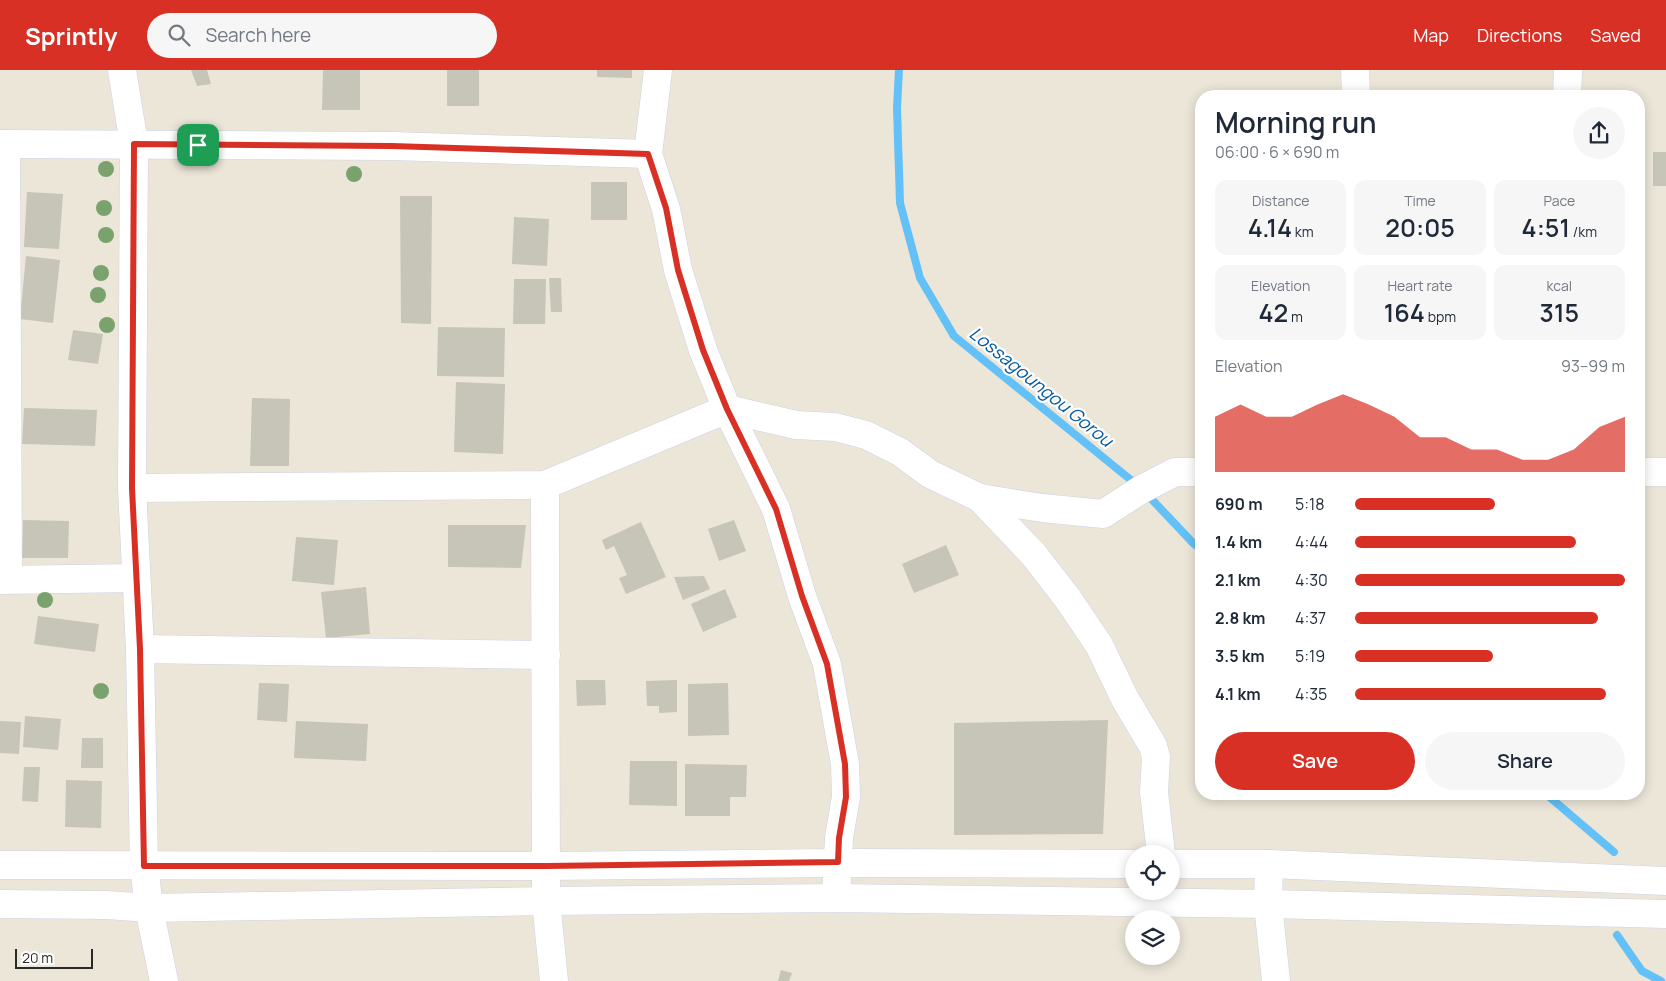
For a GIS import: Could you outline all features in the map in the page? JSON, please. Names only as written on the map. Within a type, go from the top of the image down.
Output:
[{"type":"street","points":[[122,70],[134,144],[132,488],[140,649],[144,866],[149,908],[164,981]]},
{"type":"street","points":[[658,70],[648,154],[666,208],[678,270],[703,350],[727,409],[776,509],[802,596],[827,664],[845,764],[846,797],[839,838],[836,898]]},
{"type":"street","points":[[1355,70],[1356,90]]},
{"type":"street","points":[[1567,90],[1568,70]]},
{"type":"street","points":[[136,578],[4,579],[3,144],[392,146],[648,154]]},
{"type":"street","points":[[132,488],[545,485],[727,409],[796,425],[836,428],[866,435],[900,452],[930,474],[980,498],[1042,508],[1103,514],[1142,489],[1175,472],[1195,472]]},
{"type":"street","points":[[1645,472],[1666,472]]},
{"type":"street","points":[[545,485],[546,901],[554,981]]},
{"type":"street","points":[[980,498],[1034,555],[1068,599],[1099,645],[1125,700],[1153,746],[1156,757],[1154,792],[1160,845]]},
{"type":"street","points":[[140,649],[546,655]]},
{"type":"street","points":[[0,865],[547,866],[838,862],[1125,864]]},
{"type":"street","points":[[1180,864],[1269,864],[1666,881]]},
{"type":"street","points":[[1269,864],[1268,904],[1276,981]]},
{"type":"street","points":[[0,904],[107,905],[149,908],[836,898],[1268,904],[1666,914]]},
{"type":"building","points":[[191,70],[207,70],[211,84],[197,86]]},
{"type":"building","points":[[323,70],[360,70],[360,110],[322,110]]},
{"type":"building","points":[[447,70],[479,70],[479,106],[447,106]]},
{"type":"building","points":[[597,70],[632,70],[632,78],[597,77]]},
{"type":"building","points":[[1653,152],[1666,152],[1666,186],[1653,186]]},
{"type":"building","points":[[591,182],[627,182],[627,220],[591,220]]},
{"type":"building","points":[[27,192],[63,194],[59,249],[24,247]]},
{"type":"building","points":[[400,196],[432,196],[431,324],[401,323]]},
{"type":"building","points":[[514,217],[549,219],[547,266],[512,264]]},
{"type":"building","points":[[26,256],[60,260],[53,323],[20,319]]},
{"type":"building","points":[[549,278],[561,278],[562,312],[551,312]]},
{"type":"building","points":[[514,279],[546,279],[545,324],[513,324]]},
{"type":"building","points":[[438,327],[505,328],[504,377],[437,376]]},
{"type":"building","points":[[73,330],[103,334],[98,364],[68,360]]},
{"type":"building","points":[[456,382],[505,384],[503,454],[454,452]]},
{"type":"building","points":[[252,398],[290,399],[289,466],[250,466]]},
{"type":"building","points":[[24,408],[97,410],[95,446],[22,444]]},
{"type":"building","points":[[23,520],[69,521],[68,558],[22,558]]},
{"type":"building","points":[[734,520],[746,551],[719,561],[708,529]]},
{"type":"building","points":[[641,522],[666,577],[626,594],[619,578],[627,575],[614,546],[606,550],[602,540]]},
{"type":"building","points":[[448,525],[526,525],[521,568],[448,567]]},
{"type":"building","points":[[296,537],[338,540],[334,585],[292,581]]},
{"type":"building","points":[[946,545],[959,575],[914,593],[902,564]]},
{"type":"building","points":[[704,576],[710,589],[683,600],[674,577]]},
{"type":"building","points":[[366,587],[370,634],[326,638],[321,592]]},
{"type":"building","points":[[725,589],[737,617],[703,632],[691,604]]},
{"type":"building","points":[[38,616],[99,624],[95,652],[34,644]]},
{"type":"building","points":[[576,680],[605,680],[606,705],[577,706]]},
{"type":"building","points":[[677,680],[677,712],[659,713],[659,706],[647,706],[646,681]]},
{"type":"building","points":[[259,683],[289,684],[287,722],[257,720]]},
{"type":"building","points":[[728,683],[729,735],[688,736],[688,684]]},
{"type":"building","points":[[25,716],[61,719],[58,750],[23,747]]},
{"type":"building","points":[[1108,720],[1103,834],[954,835],[954,723]]},
{"type":"building","points":[[0,721],[21,722],[19,754],[0,753]]},
{"type":"building","points":[[296,721],[368,724],[366,761],[294,758]]},
{"type":"building","points":[[82,738],[103,738],[103,768],[81,768]]},
{"type":"building","points":[[630,761],[677,761],[677,806],[629,805]]},
{"type":"building","points":[[685,764],[747,765],[746,797],[730,797],[730,816],[685,816]]},
{"type":"building","points":[[24,767],[40,767],[38,802],[22,801]]},
{"type":"building","points":[[66,780],[102,781],[101,828],[65,827]]},
{"type":"building","points":[[781,970],[792,973],[789,981],[778,981]]},
{"type":"waterway","name":"Lossagoungou Gorou","points":[[899,70],[897,108],[900,203],[920,278],[954,336],[1142,489],[1195,544]]},
{"type":"waterway","name":"Lossagoungou Gorou","points":[[1553,800],[1614,852]]},
{"type":"waterway","name":"Lossagoungou Gorou","points":[[1617,935],[1642,971],[1661,981]]},
{"type":"route","points":[[134,144],[198,145],[392,146],[648,154],[666,208],[678,270],[703,350],[727,409],[776,509],[802,596],[827,664],[845,764],[846,797],[839,838],[838,862],[547,866],[144,866],[140,649],[132,488],[134,144]]}]
